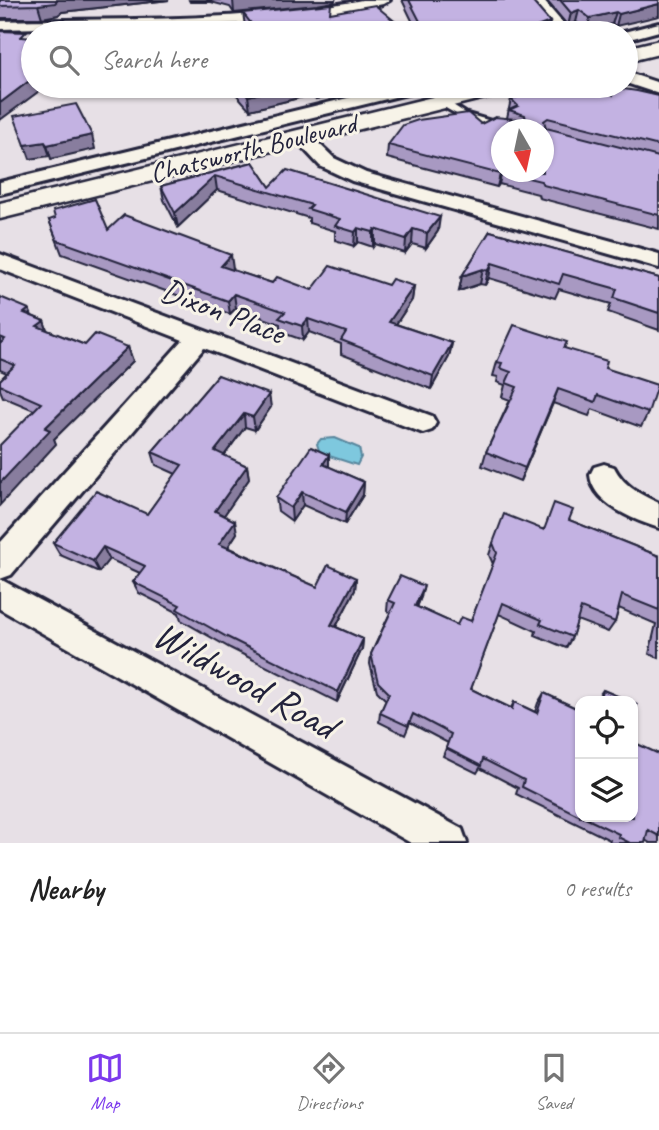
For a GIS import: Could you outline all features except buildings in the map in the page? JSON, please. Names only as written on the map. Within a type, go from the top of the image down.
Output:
[{"type":"main road","points":[[532,0],[550,21]]},
{"type":"main road","points":[[638,52],[659,47]]},
{"type":"main road","name":"Chatsworth Boulevard","points":[[0,211],[458,98]]},
{"type":"street","points":[[177,21],[265,19],[313,14],[383,0]]},
{"type":"street","points":[[0,25],[21,25]]},
{"type":"street","points":[[638,32],[659,27]]},
{"type":"street","points":[[638,81],[659,89]]},
{"type":"street","points":[[0,188],[368,98]]},
{"type":"street","points":[[301,136],[327,162],[359,177],[659,261]]},
{"type":"street","name":"Dixon Place","points":[[0,261],[423,423]]},
{"type":"street","points":[[0,565],[200,338]]},
{"type":"street","points":[[604,475],[606,484],[619,496],[659,516]]},
{"type":"street","name":"Wildwood Road","points":[[0,593],[448,843]]},
{"type":"lane","points":[[442,102],[464,116],[491,123]]},
{"type":"water","points":[[335,438],[359,448],[361,457],[357,465],[320,453],[317,444],[321,439]]}]
